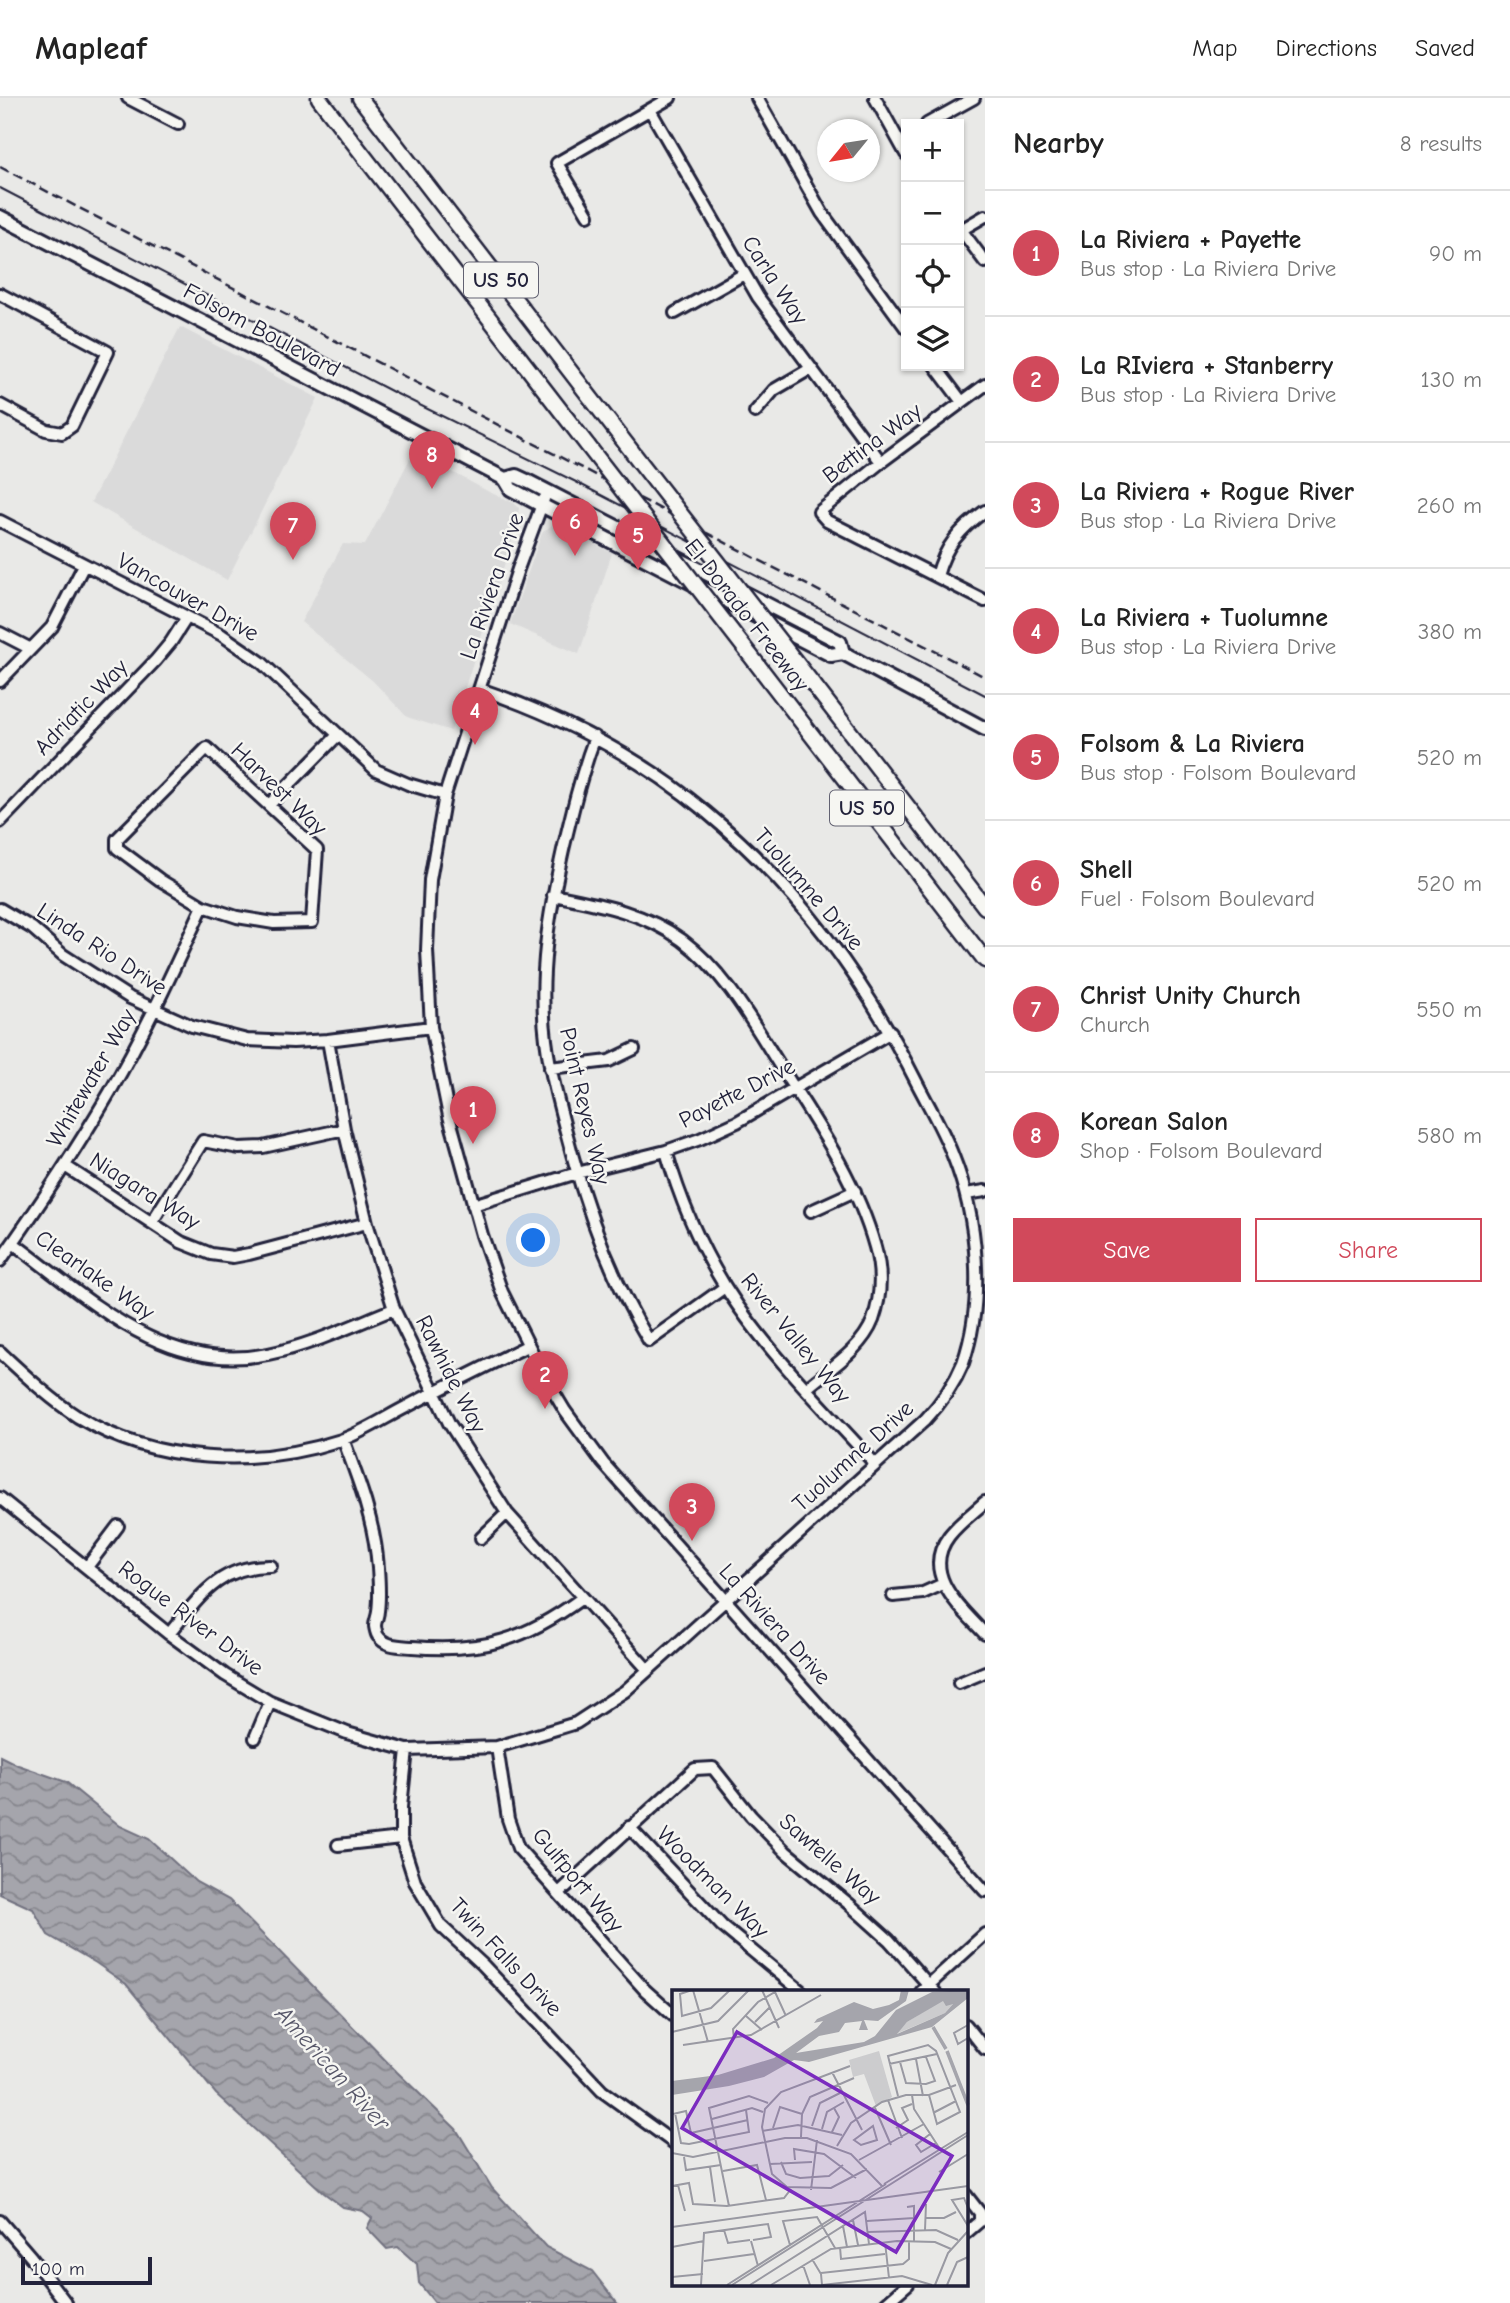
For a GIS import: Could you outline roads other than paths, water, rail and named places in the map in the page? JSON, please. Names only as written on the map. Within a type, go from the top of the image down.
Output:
[{"type":"highway","name":"El Dorado Freeway","points":[[319,98],[985,960]]},
{"type":"highway","name":"El Dorado Freeway","points":[[360,98],[985,907]]},
{"type":"main road","name":"Folsom Boulevard","points":[[0,217],[505,479],[511,489],[541,505],[831,655],[843,653],[985,729]]},
{"type":"main road","name":"Folsom Boulevard","points":[[505,479],[516,476],[840,642],[843,653]]},
{"type":"street","points":[[128,98],[178,124]]},
{"type":"street","points":[[588,215],[557,163],[670,98]]},
{"type":"street","points":[[757,98],[822,213],[901,321]]},
{"type":"street","points":[[875,98],[901,137]]},
{"type":"street","points":[[936,119],[974,98]]},
{"type":"street","name":"Carla Way","points":[[649,110],[776,324],[881,462]]},
{"type":"street","points":[[964,226],[985,216]]},
{"type":"street","points":[[964,233],[985,262]]},
{"type":"street","points":[[675,313],[744,274]]},
{"type":"street","points":[[0,294],[108,352],[72,426],[62,433],[46,430],[0,405]]},
{"type":"street","points":[[755,412],[775,390],[810,369]]},
{"type":"street","points":[[939,371],[962,402]]},
{"type":"street","name":"Bettina Way","points":[[937,576],[827,521],[819,512],[985,385]]},
{"type":"street","name":"La Riviera Drive","points":[[547,492],[517,569],[445,795],[430,880],[427,950],[431,1027],[449,1116],[473,1205],[502,1292],[527,1346],[565,1411],[603,1463],[985,1891]]},
{"type":"street","points":[[985,511],[953,539],[943,556],[937,576],[985,601]]},
{"type":"street","name":"Vancouver Drive","points":[[0,520],[222,635],[261,662],[376,770],[408,784],[445,795]]},
{"type":"street","points":[[0,681],[52,626],[84,565]]},
{"type":"street","name":"Adriatic Way","points":[[0,822],[156,660],[187,617]]},
{"type":"street","points":[[0,633],[31,649]]},
{"type":"street","name":"Tuolumne Drive","points":[[480,689],[539,710],[595,737],[671,785],[754,854],[834,944],[891,1031],[944,1135],[966,1194],[976,1256],[979,1321],[963,1363],[947,1394],[925,1420],[725,1600]]},
{"type":"street","points":[[270,804],[338,735]]},
{"type":"street","name":"Point Reyes Way","points":[[595,737],[573,804],[545,946],[543,1008],[550,1068],[577,1173],[603,1253],[649,1340],[725,1287]]},
{"type":"street","name":"Harvest Way","points":[[207,748],[270,804],[317,850],[312,922],[274,923],[237,917],[204,906],[117,848],[117,839],[207,748]]},
{"type":"street","points":[[553,895],[629,912],[657,924],[698,953],[727,986],[795,1088],[832,1147],[855,1191],[878,1259],[880,1285],[876,1311],[872,1323],[858,1344],[807,1388]]},
{"type":"street","name":"Whitewater Way","points":[[0,1261],[65,1166],[111,1090],[154,1010],[204,906]]},
{"type":"street","name":"Linda Rio Drive","points":[[0,909],[32,928],[63,955],[130,998],[192,1026],[247,1040],[328,1040],[431,1027]]},
{"type":"street","name":"Payette Drive","points":[[473,1205],[577,1173],[666,1151],[719,1131],[891,1031]]},
{"type":"street","name":"Rawhide Way","points":[[328,1040],[344,1129],[367,1223],[394,1309],[449,1423],[507,1513],[648,1671]]},
{"type":"street","points":[[550,1068],[609,1061],[634,1049]]},
{"type":"street","points":[[152,1222],[204,1141],[239,1148],[263,1147],[344,1129]]},
{"type":"street","name":"River Valley Way","points":[[666,1151],[696,1233],[725,1287],[759,1333],[875,1464]]},
{"type":"street","name":"Niagara Way","points":[[65,1166],[181,1242],[211,1254],[233,1257],[367,1223]]},
{"type":"street","points":[[811,1211],[855,1191]]},
{"type":"street","points":[[966,1194],[985,1191]]},
{"type":"street","name":"Clearlake Way","points":[[13,1243],[115,1318],[147,1338],[181,1352],[228,1359],[266,1354],[295,1347],[394,1309]]},
{"type":"street","points":[[0,1352],[40,1388],[77,1416],[106,1431],[170,1452],[215,1459],[277,1455],[343,1439],[527,1346]]},
{"type":"street","points":[[343,1439],[362,1489],[373,1537],[379,1588],[379,1610],[375,1626],[377,1636],[388,1644],[456,1649],[493,1644],[552,1620],[582,1598]]},
{"type":"street","name":"Rogue River Drive","points":[[0,1498],[169,1634],[225,1675],[270,1702],[347,1733],[407,1749],[496,1747],[576,1723],[625,1691],[725,1600]]},
{"type":"street","points":[[985,1502],[955,1529],[943,1545],[939,1565],[943,1584],[985,1634]]},
{"type":"street","points":[[481,1538],[507,1513]]},
{"type":"street","name":"Rogue River Drive","points":[[87,1567],[118,1526]]},
{"type":"street","points":[[169,1634],[206,1589],[220,1578],[254,1566],[271,1566]]},
{"type":"street","points":[[893,1596],[923,1593],[943,1584]]},
{"type":"street","points":[[959,1683],[985,1672]]},
{"type":"street","name":"Rogue River Drive","points":[[255,1738],[270,1702]]},
{"type":"street","name":"Gulfport Way","points":[[496,1747],[512,1834],[519,1848],[645,1990],[672,2014]]},
{"type":"street","name":"Twin Falls Drive","points":[[407,1749],[401,1838],[415,1882],[441,1926],[483,1965],[602,2091],[672,2142]]},
{"type":"street","name":"Sawtelle Way","points":[[629,1828],[695,1769],[713,1768],[751,1816],[786,1852],[889,1940],[929,1989]]},
{"type":"street","points":[[559,1893],[629,1828]]},
{"type":"street","name":"Woodman Way","points":[[629,1828],[722,1926],[800,1990]]},
{"type":"street","points":[[338,1846],[401,1838]]},
{"type":"street","points":[[929,1989],[985,1934]]},
{"type":"street","points":[[968,2028],[985,2049]]},
{"type":"street","points":[[968,2198],[980,2213],[980,2221],[968,2231]]},
{"type":"street","points":[[0,2221],[65,2303]]},
{"type":"street","points":[[886,2303],[906,2286]]},
{"type":"water","name":"American River","points":[[0,1756],[66,1782],[120,1826],[149,1839],[196,1882],[229,1900],[456,2129],[492,2188],[546,2247],[592,2271],[617,2303],[435,2303],[419,2283],[417,2264],[398,2247],[387,2249],[367,2228],[372,2218],[363,2211],[343,2207],[324,2193],[216,2094],[126,1984],[48,1935],[33,1909],[0,1894]]},
{"type":"tram line","points":[[0,188],[393,392],[576,482],[985,695]]},
{"type":"railway","points":[[0,167],[985,677]]},
{"type":"place","name":"Korean Salon","points":[[432,489]]},
{"type":"place","name":"Shell","points":[[575,556]]},
{"type":"place","name":"Christ Unity Church","points":[[293,560]]},
{"type":"place","name":"Folsom & La Riviera","points":[[638,570]]},
{"type":"place","name":"La Riviera + Tuolumne","points":[[475,745]]},
{"type":"place","name":"La Riviera + Payette","points":[[473,1144]]},
{"type":"place","name":"La RIviera + Stanberry","points":[[545,1409]]},
{"type":"place","name":"La Riviera + Rogue River","points":[[692,1541]]}]
